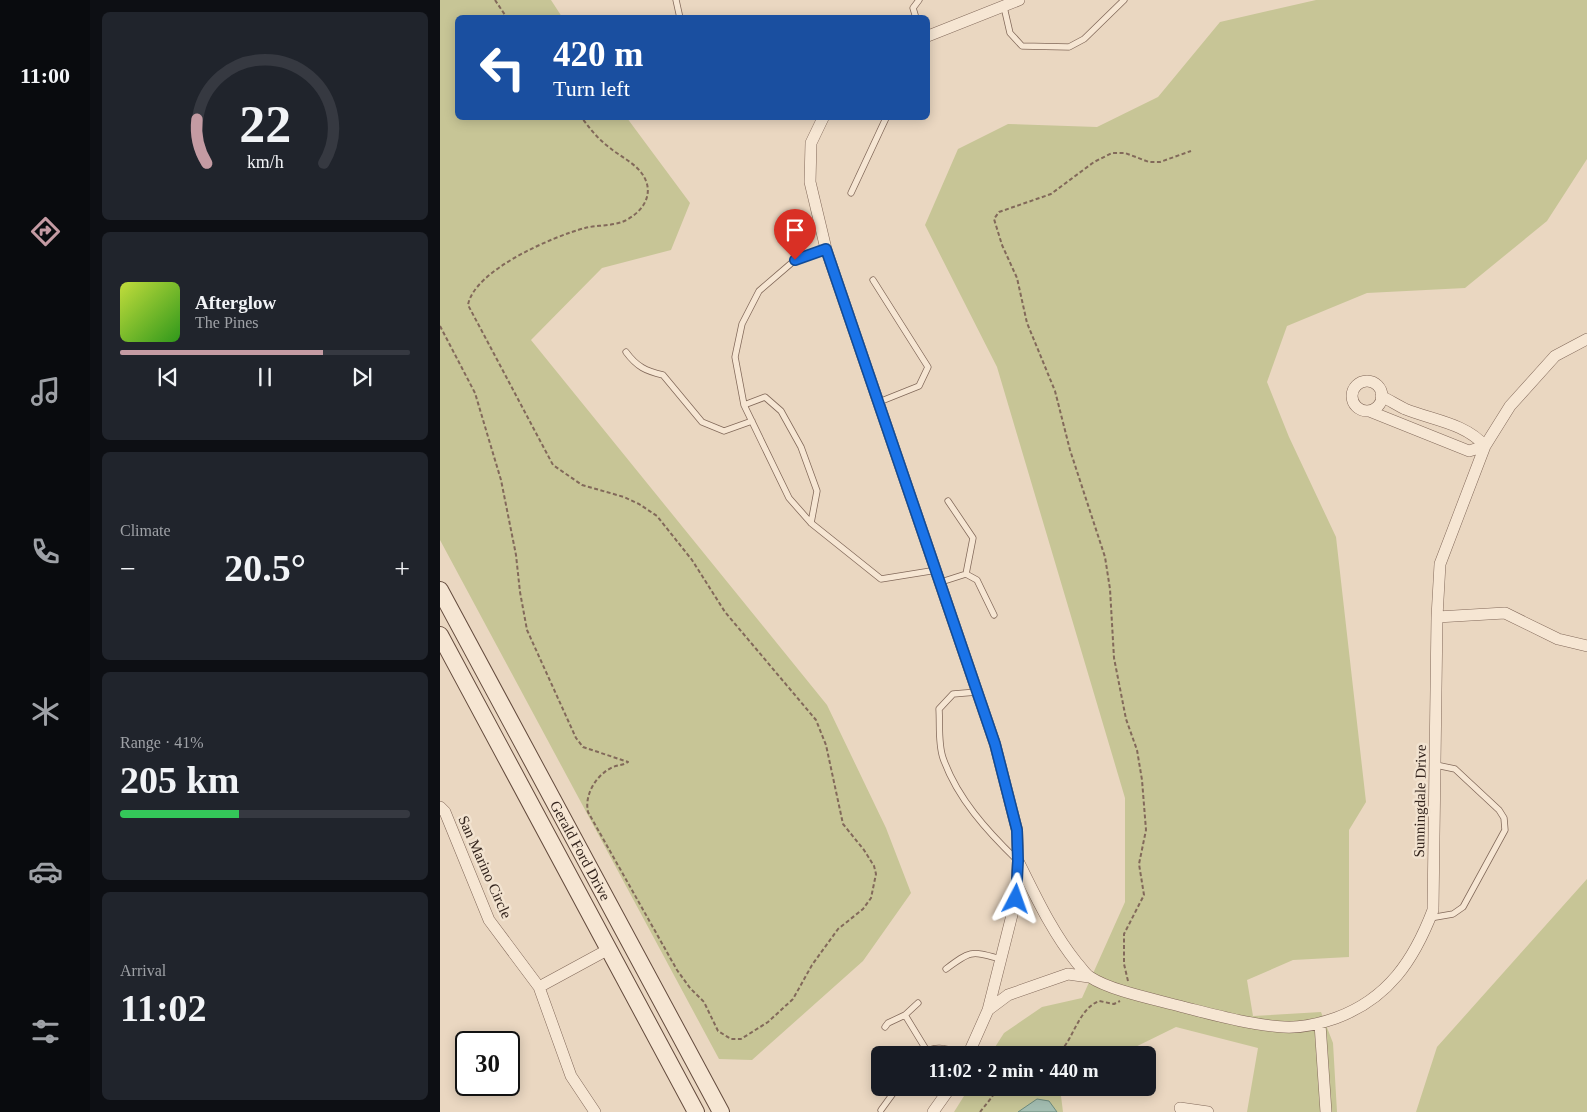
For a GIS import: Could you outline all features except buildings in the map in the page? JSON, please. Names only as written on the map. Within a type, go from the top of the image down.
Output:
[{"type":"main road","name":"Gerald Ford Drive","points":[[440,590],[721,1112]]},
{"type":"main road","name":"Gerald Ford Drive","points":[[440,635],[696,1112]]},
{"type":"street","points":[[930,35],[1019,0]]},
{"type":"street","points":[[823,120],[811,143],[810,182],[826,249],[995,744],[1017,830],[1016,899],[988,1010],[971,1046]]},
{"type":"street","name":"Sunningdale Drive","points":[[988,1010],[1008,995],[1068,974],[1089,977],[1124,991],[1206,1013],[1284,1027],[1320,1024],[1351,1013],[1373,999],[1394,981],[1418,946],[1433,910],[1437,617],[1440,564],[1485,446],[1510,406],[1555,356],[1587,338]]},
{"type":"street","points":[[1370,382],[1376,384],[1381,396],[1406,409],[1446,422],[1476,436],[1485,446],[1470,451],[1370,411],[1363,411],[1353,403],[1352,396],[1357,385],[1370,382]]},
{"type":"street","points":[[1370,411],[1376,408],[1381,396]]},
{"type":"street","points":[[1401,424],[1406,409]]},
{"type":"street","points":[[1439,437],[1446,422]]},
{"type":"street","points":[[1437,617],[1506,613],[1558,638],[1587,646]]},
{"type":"street","name":"San Marino Circle","points":[[440,807],[445,812],[489,920],[539,988],[571,1076],[595,1112]]},
{"type":"street","name":"Sunningdale Drive","points":[[1018,861],[1061,943],[1089,977]]},
{"type":"street","points":[[539,988],[609,949]]},
{"type":"street","points":[[1320,1024],[1326,1112]]},
{"type":"street","points":[[933,1112],[944,1096]]},
{"type":"street","points":[[1180,1108],[1208,1112]]},
{"type":"lane","points":[[676,0],[679,15]]},
{"type":"lane","points":[[915,15],[913,8],[919,0]]},
{"type":"lane","points":[[1004,7],[1010,33],[1022,46],[1069,47],[1084,39],[1124,0]]},
{"type":"lane","points":[[851,193],[885,120]]},
{"type":"lane","points":[[826,249],[795,260],[758,291],[742,324],[736,357],[744,405],[789,498],[811,523],[881,579],[937,570]]},
{"type":"lane","points":[[873,280],[928,367],[919,386],[879,402]]},
{"type":"lane","points":[[626,352],[634,363],[646,372],[663,375],[702,422],[724,431],[752,421]]},
{"type":"lane","points":[[744,405],[765,397],[781,410],[801,447],[817,491],[811,523]]},
{"type":"lane","points":[[948,501],[973,538],[966,574]]},
{"type":"lane","points":[[941,582],[966,574],[977,580],[994,615]]},
{"type":"lane","points":[[977,692],[953,694],[939,709],[943,757],[967,804],[990,834],[1018,861]]},
{"type":"lane","points":[[1430,918],[1453,914],[1463,907],[1505,830],[1505,822],[1499,810],[1455,769],[1436,765]]},
{"type":"lane","points":[[946,969],[967,953],[977,953],[1002,960]]},
{"type":"lane","points":[[885,1027],[888,1023],[905,1015],[918,1003]]},
{"type":"lane","points":[[905,1015],[921,1046]]},
{"type":"lane","points":[[881,1110],[891,1096]]},
{"type":"path","points":[[495,0],[505,15]]},
{"type":"path","points":[[440,326],[475,393],[501,480],[516,555],[527,630],[576,738],[584,747],[628,762],[600,775],[589,794],[586,804],[588,812],[677,970],[690,988],[704,1002],[718,1031],[731,1039],[741,1039],[768,1022],[793,998],[812,965],[838,929],[863,909],[871,898],[876,874],[869,856],[843,824],[826,745],[816,720],[725,612],[692,560],[657,516],[624,497],[582,485],[554,465],[468,305],[470,297],[484,280],[511,260],[564,235],[586,228],[621,222],[643,207],[648,197],[647,182],[642,172],[595,135],[584,120]]},
{"type":"path","points":[[1064,1046],[1071,1032],[1090,1005],[1099,1000],[1116,1004],[1120,1001],[1124,991],[1128,978],[1124,964],[1124,934],[1144,895],[1139,864],[1146,830],[1140,771],[1136,750],[1126,719],[1114,658],[1110,589],[1105,557],[1070,450],[1055,391],[1028,323],[1017,278],[1002,245],[994,219],[999,212],[1052,194],[1103,156],[1125,153],[1149,162],[1160,162],[1190,151]]},
{"type":"path","points":[[980,1112],[993,1096]]},
{"type":"shaded area","points":[[440,0],[551,0],[561,15],[455,15],[455,120],[628,120],[690,203],[671,250],[602,268],[531,340],[827,705],[886,828],[911,893],[863,961],[752,1060],[719,1059],[440,540]]},
{"type":"shaded area","points":[[1316,0],[1587,0],[1587,159],[1547,221],[1465,288],[1367,293],[1287,326],[1267,382],[1289,437],[1336,537],[1366,802],[1349,830],[1349,957],[1293,960],[1247,980],[1253,1016],[1321,1012],[1333,1043],[1337,1112],[1247,1112],[1258,1048],[1176,1027],[1137,1046],[996,1046],[1004,1033],[1042,1007],[1082,998],[1125,902],[1125,798],[997,367],[925,225],[958,149],[1008,124],[1097,127],[1158,97],[1220,22]]},
{"type":"shaded area","points":[[1587,879],[1587,1112],[1416,1112],[1437,1047]]},
{"type":"shaded area","points":[[964,1096],[1061,1096],[1063,1112],[954,1112]]},
{"type":"shaded area","points":[[1037,1099],[1049,1101],[1057,1112],[1018,1112]]},
{"type":"route","points":[[795,260],[826,249],[856,333],[995,744],[1017,830],[1016,899]]}]
